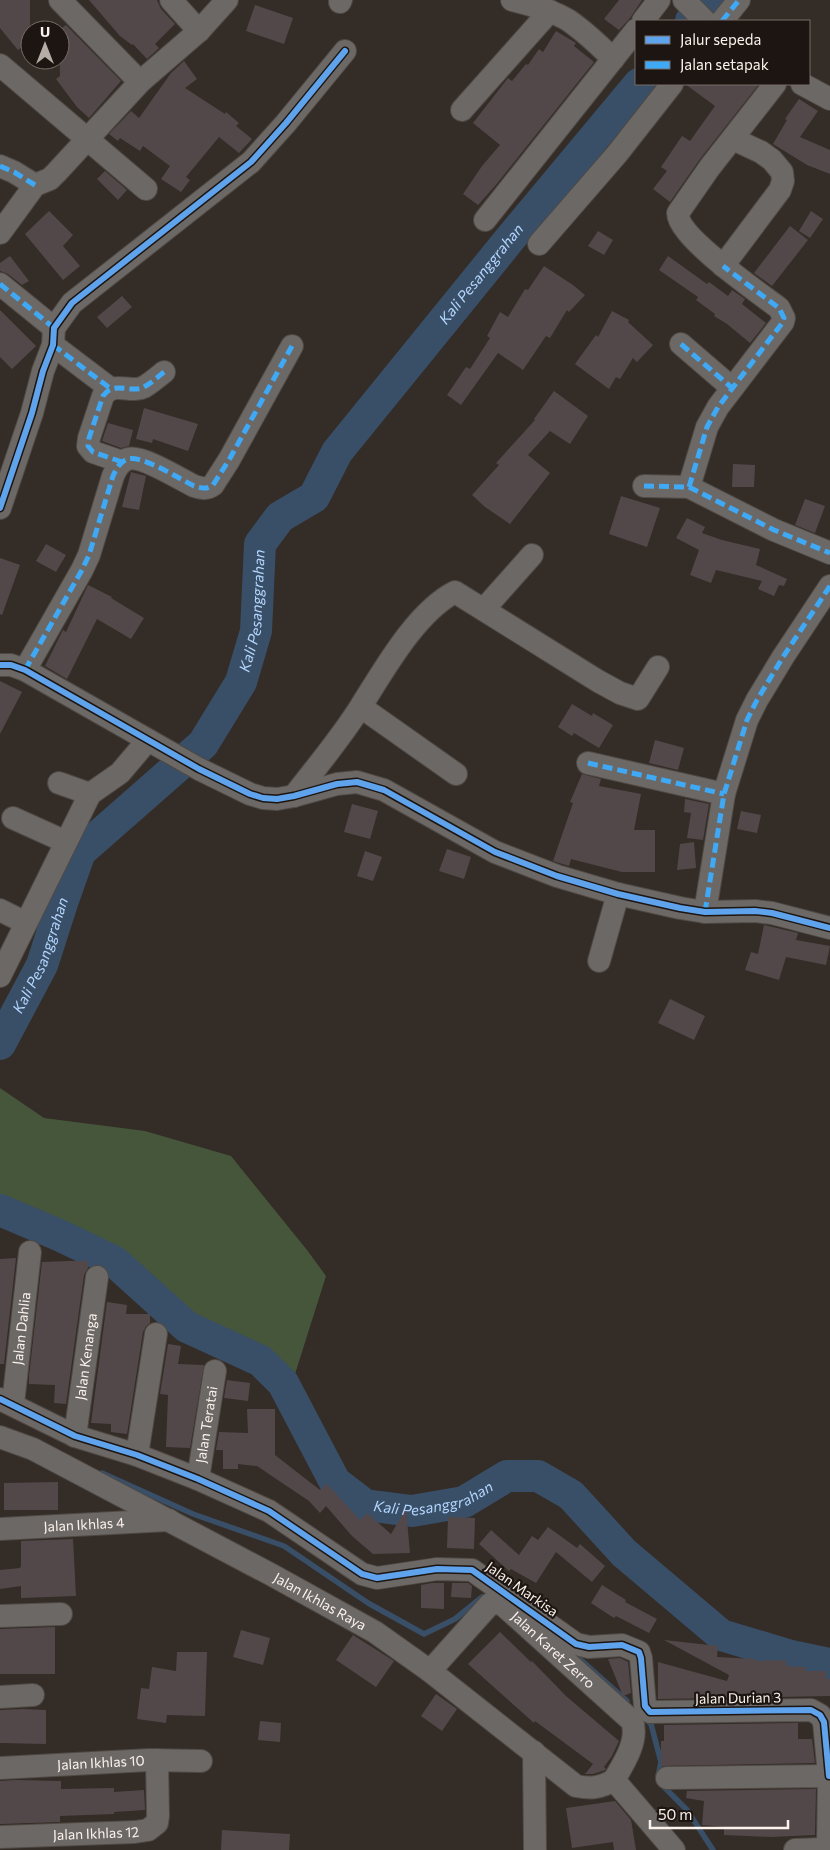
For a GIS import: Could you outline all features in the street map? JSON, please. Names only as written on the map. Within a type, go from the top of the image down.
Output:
[{"type":"street","points":[[60,0],[140,82]]},
{"type":"street","points":[[171,0],[199,31]]},
{"type":"street","points":[[0,232],[35,186],[50,179],[140,82],[199,31],[227,0]]},
{"type":"street","points":[[512,0],[550,12],[576,27],[613,59]]},
{"type":"street","points":[[644,20],[660,0]]},
{"type":"street","points":[[684,0],[709,20]]},
{"type":"street","points":[[711,20],[739,0]]},
{"type":"street","points":[[462,110],[550,12]]},
{"type":"street","points":[[485,220],[635,31]]},
{"type":"street","points":[[0,508],[32,413],[53,337],[72,304],[250,162],[286,123],[345,51]]},
{"type":"street","points":[[0,64],[146,188]]},
{"type":"street","points":[[539,244],[617,154],[671,85]]},
{"type":"street","points":[[689,487],[707,427],[718,407],[783,322],[784,318],[779,308],[723,266],[687,232],[680,223],[678,213],[710,167],[774,85]]},
{"type":"street","points":[[804,85],[830,99]]},
{"type":"street","points":[[723,266],[780,190],[783,181],[782,172],[768,156],[733,140]]},
{"type":"street","points":[[0,166],[14,172],[35,186]]},
{"type":"street","points":[[0,284],[53,337],[111,389]]},
{"type":"street","points":[[681,344],[732,388]]},
{"type":"street","points":[[164,372],[144,387],[134,390],[127,387],[111,389],[103,396],[88,446],[93,452],[122,462],[134,458],[194,486],[202,489],[209,488],[213,485],[229,460],[292,346]]},
{"type":"street","points":[[25,670],[89,555],[113,476],[122,462]]},
{"type":"street","points":[[644,486],[689,487],[774,530],[830,553]]},
{"type":"street","points":[[484,608],[532,555]]},
{"type":"street","points":[[705,912],[724,794],[747,720],[783,657],[830,586]]},
{"type":"street","points":[[294,796],[361,707],[380,675],[415,628],[444,598],[455,592],[484,608],[598,681],[629,696],[638,699],[658,667]]},
{"type":"street","points":[[0,665],[11,665],[25,670],[190,764],[250,794],[263,798],[277,799],[337,784],[357,782],[384,790],[512,859],[618,894],[705,912],[755,911],[772,913],[830,928]]},
{"type":"street","points":[[361,707],[456,774]]},
{"type":"street","points":[[0,976],[90,794],[120,772],[148,740]]},
{"type":"street","points":[[588,763],[724,794]]},
{"type":"street","points":[[59,783],[90,794]]},
{"type":"street","points":[[13,818],[66,842]]},
{"type":"street","points":[[599,961],[618,894]]},
{"type":"street","points":[[0,910],[26,922]]},
{"type":"street","name":"Jalan Dahlia","points":[[6,1402],[30,1252]]},
{"type":"street","name":"Jalan Kenanga","points":[[75,1436],[97,1277]]},
{"type":"street","points":[[137,1455],[156,1334]]},
{"type":"street","name":"Jalan Teratai","points":[[198,1479],[215,1372]]},
{"type":"street","name":"Jalan Markisa","points":[[6,1402],[75,1436],[137,1455],[198,1479],[269,1511],[362,1574],[377,1578],[437,1569],[472,1570],[576,1644],[589,1647],[622,1645],[634,1648],[642,1658]]},
{"type":"street","name":"Jalan Ikhlas Raya","points":[[0,1437],[33,1449],[375,1632],[430,1670],[576,1786],[590,1789],[603,1787],[614,1780]]},
{"type":"street","name":"Jalan Ikhlas 4","points":[[0,1529],[168,1520]]},
{"type":"street","name":"Jalan Karet Zerro","points":[[430,1670],[490,1604],[501,1603],[632,1721],[635,1729],[634,1737],[614,1780]]},
{"type":"street","points":[[0,1616],[61,1614]]},
{"type":"street","name":"Jalan Durian 3","points":[[642,1658],[644,1699],[647,1710],[650,1712],[811,1710],[820,1715],[824,1722],[829,1776]]},
{"type":"street","points":[[0,1697],[33,1695]]},
{"type":"street","points":[[534,1752],[534,1850]]},
{"type":"street","name":"Jalan Ikhlas 10","points":[[0,1768],[157,1760],[201,1761]]},
{"type":"street","name":"Jalan Ikhlas 12","points":[[0,1837],[148,1830],[157,1823],[158,1816],[157,1760]]},
{"type":"street","points":[[667,1778],[829,1776],[828,1843],[822,1849],[795,1850]]},
{"type":"street","points":[[614,1780],[671,1849]]},
{"type":"green space","points":[[0,1088],[44,1118],[145,1131],[231,1156],[326,1276],[289,1393],[263,1354],[194,1336],[94,1251],[8,1212],[0,1205]]},
{"type":"building","points":[[0,0],[30,0],[30,20],[20,20],[20,48],[18,50],[0,28]]},
{"type":"building","points":[[89,0],[157,0],[161,9],[175,24],[155,44],[159,48],[147,59],[133,44],[120,36]]},
{"type":"building","points":[[619,0],[642,0],[619,30],[604,19]]},
{"type":"building","points":[[255,5],[293,18],[284,44],[246,31]]},
{"type":"building","points":[[70,29],[121,81],[89,118],[77,107],[56,79],[60,76],[60,70],[70,70]]},
{"type":"building","points":[[556,31],[576,43],[574,46],[594,62],[478,205],[463,194],[482,166],[500,145],[473,123],[508,78],[512,81],[526,64],[528,65],[539,49],[543,52]]},
{"type":"building","points":[[184,61],[197,79],[185,88],[225,114],[226,112],[239,123],[236,126],[252,139],[239,153],[219,137],[186,177],[190,180],[181,192],[161,179],[170,166],[143,146],[140,151],[120,138],[118,141],[109,134],[131,111],[139,118],[171,73]]},
{"type":"building","points":[[686,85],[758,85],[700,159],[670,202],[653,189],[667,171],[661,167],[682,136],[690,141],[715,106]]},
{"type":"building","points":[[799,99],[818,111],[800,137],[830,150],[830,174],[807,165],[773,144],[787,120],[785,119]]},
{"type":"building","points":[[105,171],[127,190],[118,200],[97,179]]},
{"type":"building","points":[[49,211],[73,235],[63,246],[80,266],[63,280],[25,234]]},
{"type":"building","points":[[811,211],[823,219],[810,238],[799,231]]},
{"type":"building","points":[[790,226],[808,240],[772,286],[754,273]]},
{"type":"building","points":[[598,231],[613,240],[604,255],[588,246]]},
{"type":"building","points":[[10,256],[29,281],[22,285],[8,274],[0,271],[0,263]]},
{"type":"building","points":[[668,256],[707,284],[709,282],[728,296],[732,290],[745,299],[742,304],[766,323],[750,343],[714,316],[715,314],[696,300],[698,297],[659,270]]},
{"type":"building","points":[[544,266],[585,295],[569,312],[567,310],[550,338],[546,336],[523,370],[498,353],[461,405],[447,395],[466,367],[470,369],[490,338],[487,336],[500,312],[508,317],[525,289],[528,290]]},
{"type":"building","points":[[122,296],[132,307],[107,328],[97,317]]},
{"type":"building","points":[[0,310],[36,346],[12,369],[0,357]]},
{"type":"building","points":[[612,311],[629,320],[628,322],[653,345],[637,362],[633,358],[620,379],[616,377],[609,389],[575,364],[596,335],[598,337]]},
{"type":"building","points":[[554,391],[588,416],[570,444],[550,431],[528,455],[550,473],[510,524],[485,507],[472,495],[499,465],[496,463],[535,420]]},
{"type":"building","points":[[144,408],[198,424],[188,451],[153,439],[152,443],[136,439]]},
{"type":"building","points":[[108,423],[133,430],[129,446],[121,448],[102,441]]},
{"type":"building","points":[[733,464],[755,465],[754,487],[732,487]]},
{"type":"building","points":[[131,472],[146,476],[139,510],[122,507]]},
{"type":"building","points":[[621,496],[660,508],[647,547],[609,534]]},
{"type":"building","points":[[805,499],[825,506],[815,533],[795,525]]},
{"type":"building","points":[[687,518],[705,527],[702,533],[760,549],[756,565],[787,579],[784,586],[779,585],[774,596],[758,589],[762,581],[716,570],[711,583],[690,575],[699,550],[676,538]]},
{"type":"building","points":[[46,544],[66,555],[56,572],[36,561]]},
{"type":"building","points":[[0,558],[20,565],[2,615],[0,614]]},
{"type":"building","points":[[88,585],[112,597],[144,618],[131,639],[97,619],[67,679],[45,666],[63,630],[66,632]]},
{"type":"building","points":[[0,681],[22,692],[0,734]]},
{"type":"building","points":[[572,704],[592,716],[593,713],[613,725],[599,748],[574,733],[572,736],[558,727]]},
{"type":"building","points":[[655,740],[684,748],[678,770],[649,763]]},
{"type":"building","points":[[582,774],[601,779],[599,786],[641,794],[634,830],[655,830],[655,872],[622,872],[571,859],[569,866],[553,861],[573,803],[570,802]]},
{"type":"building","points":[[685,799],[709,804],[703,840],[687,838],[691,813],[684,812]]},
{"type":"building","points":[[352,804],[378,811],[370,839],[344,832]]},
{"type":"building","points":[[741,811],[761,815],[757,833],[737,829]]},
{"type":"building","points":[[694,842],[696,868],[677,870],[680,844]]},
{"type":"building","points":[[447,849],[471,857],[464,879],[439,871]]},
{"type":"building","points":[[365,851],[382,857],[373,881],[357,876]]},
{"type":"building","points":[[764,925],[798,933],[796,940],[830,946],[826,965],[786,957],[779,980],[745,970],[751,952],[758,954]]},
{"type":"building","points":[[670,999],[705,1016],[694,1040],[658,1023]]},
{"type":"building","points":[[16,1258],[4,1364],[0,1364],[0,1259]]},
{"type":"building","points":[[88,1261],[88,1268],[84,1275],[66,1404],[54,1403],[55,1385],[29,1384],[29,1376],[42,1262]]},
{"type":"building","points":[[107,1302],[127,1305],[126,1314],[150,1314],[150,1323],[143,1332],[127,1434],[111,1432],[111,1424],[91,1423]]},
{"type":"building","points":[[168,1344],[181,1346],[178,1364],[204,1365],[190,1448],[166,1447],[168,1395],[160,1394]]},
{"type":"building","points":[[227,1380],[250,1383],[248,1401],[224,1398]]},
{"type":"building","points":[[247,1409],[275,1409],[275,1455],[320,1490],[327,1484],[360,1520],[367,1513],[391,1534],[406,1509],[410,1553],[373,1554],[352,1536],[326,1506],[320,1513],[309,1501],[257,1466],[238,1464],[238,1469],[223,1469],[223,1450],[216,1450],[219,1432],[248,1433]]},
{"type":"building","points":[[58,1482],[58,1510],[4,1510],[4,1483]]},
{"type":"building","points":[[448,1517],[475,1518],[474,1549],[447,1548]]},
{"type":"building","points":[[548,1527],[577,1548],[580,1544],[605,1566],[592,1582],[556,1552],[536,1583],[511,1569],[509,1571],[479,1544],[491,1530],[519,1555],[532,1536],[538,1540]]},
{"type":"building","points":[[73,1539],[76,1596],[21,1598],[21,1586],[0,1589],[0,1570],[20,1568],[21,1566],[21,1541]]},
{"type":"building","points":[[444,1583],[444,1609],[421,1608],[421,1585]]},
{"type":"building","points":[[452,1583],[468,1583],[472,1586],[471,1598],[451,1597]]},
{"type":"building","points":[[602,1585],[626,1600],[625,1602],[657,1619],[649,1633],[616,1616],[614,1618],[591,1603]]},
{"type":"building","points":[[55,1627],[55,1674],[0,1674],[0,1629]]},
{"type":"building","points":[[241,1630],[270,1638],[263,1665],[233,1657]]},
{"type":"building","points":[[500,1632],[566,1696],[619,1741],[604,1767],[605,1770],[593,1774],[585,1774],[593,1764],[535,1721],[534,1723],[468,1664]]},
{"type":"building","points":[[353,1635],[394,1661],[376,1687],[336,1660]]},
{"type":"building","points":[[664,1640],[718,1646],[717,1657],[755,1659],[755,1661],[786,1660],[786,1666],[806,1667],[806,1671],[826,1671],[826,1679],[830,1679],[830,1696],[658,1699],[658,1662],[727,1681],[729,1675]]},
{"type":"building","points":[[177,1652],[207,1652],[205,1716],[167,1715],[166,1723],[137,1719],[141,1688],[149,1689],[152,1667],[176,1671]]},
{"type":"building","points":[[620,1658],[628,1662],[631,1693],[623,1696],[608,1659]]},
{"type":"building","points":[[436,1694],[457,1709],[442,1731],[421,1716]]},
{"type":"building","points":[[0,1710],[46,1710],[46,1744],[0,1743]]},
{"type":"building","points":[[260,1721],[281,1723],[280,1742],[258,1740]]},
{"type":"building","points":[[798,1723],[798,1739],[812,1739],[815,1763],[661,1766],[661,1741],[664,1741],[664,1725]]},
{"type":"building","points":[[0,1781],[61,1781],[61,1789],[114,1788],[114,1792],[144,1790],[145,1810],[114,1812],[114,1814],[60,1816],[60,1822],[0,1824]]},
{"type":"building","points":[[816,1789],[815,1835],[771,1837],[724,1835],[724,1827],[702,1825],[704,1801],[686,1798],[687,1791]]},
{"type":"building","points":[[615,1801],[631,1820],[636,1850],[614,1850],[613,1842],[572,1848],[566,1808]]},
{"type":"building","points":[[222,1830],[290,1834],[289,1850],[221,1850]]},
{"type":"waterway","name":"Kali Pesanggrahan","points":[[692,20],[709,0]]},
{"type":"waterway","name":"Kali Pesanggrahan","points":[[0,1044],[42,965],[80,852],[203,744],[241,682],[256,631],[260,544],[280,517],[314,497],[337,452],[509,240],[638,85]]},
{"type":"waterway","name":"Kali Pesanggrahan","points":[[0,1210],[115,1262],[187,1327],[261,1361],[283,1383],[335,1482],[365,1505],[412,1511],[464,1502],[507,1476],[538,1476],[571,1495],[624,1553],[721,1635],[791,1656],[830,1664]]},
{"type":"waterway","points":[[102,1473],[193,1514],[284,1546],[368,1603],[424,1634],[455,1619],[482,1597]]},
{"type":"waterway","points":[[572,1652],[627,1701]]},
{"type":"waterway","points":[[646,1719],[651,1724],[661,1762],[658,1776]]},
{"type":"waterway","points":[[661,1784],[687,1810],[713,1850]]},
{"type":"marked path","points":[[723,20],[739,0]]},
{"type":"marked path","points":[[0,166],[35,185]]},
{"type":"marked path","points":[[689,487],[707,427],[718,407],[783,322],[784,318],[779,308],[723,266]]},
{"type":"marked path","points":[[0,284],[54,328]]},
{"type":"marked path","points":[[681,344],[732,388]]},
{"type":"marked path","points":[[53,345],[111,389]]},
{"type":"marked path","points":[[25,670],[89,555],[113,476],[119,466],[125,460],[134,459],[151,464],[194,486],[206,488],[213,485],[229,460],[292,346]]},
{"type":"marked path","points":[[122,462],[93,452],[88,446],[103,396],[107,391],[117,388],[139,389],[152,382],[164,372]]},
{"type":"marked path","points":[[644,486],[689,487],[774,530],[830,553]]},
{"type":"marked path","points":[[705,912],[724,794],[747,720],[783,657],[830,586]]},
{"type":"marked path","points":[[588,763],[724,794]]},
{"type":"cycle path","points":[[0,508],[53,345],[54,328],[72,303],[251,162],[286,123],[345,51]]},
{"type":"cycle path","points":[[0,665],[11,665],[25,670],[199,769],[250,794],[263,798],[277,799],[337,784],[357,782],[384,790],[495,852],[557,876],[618,894],[680,908],[705,912],[755,911],[772,913],[830,928]]},
{"type":"cycle path","points":[[0,1399],[75,1436],[137,1455],[198,1479],[269,1511],[362,1574],[377,1578],[437,1569],[472,1570],[576,1644],[589,1647],[622,1645],[639,1652],[645,1706],[650,1712],[811,1710],[820,1715],[824,1722],[830,1776]]}]
